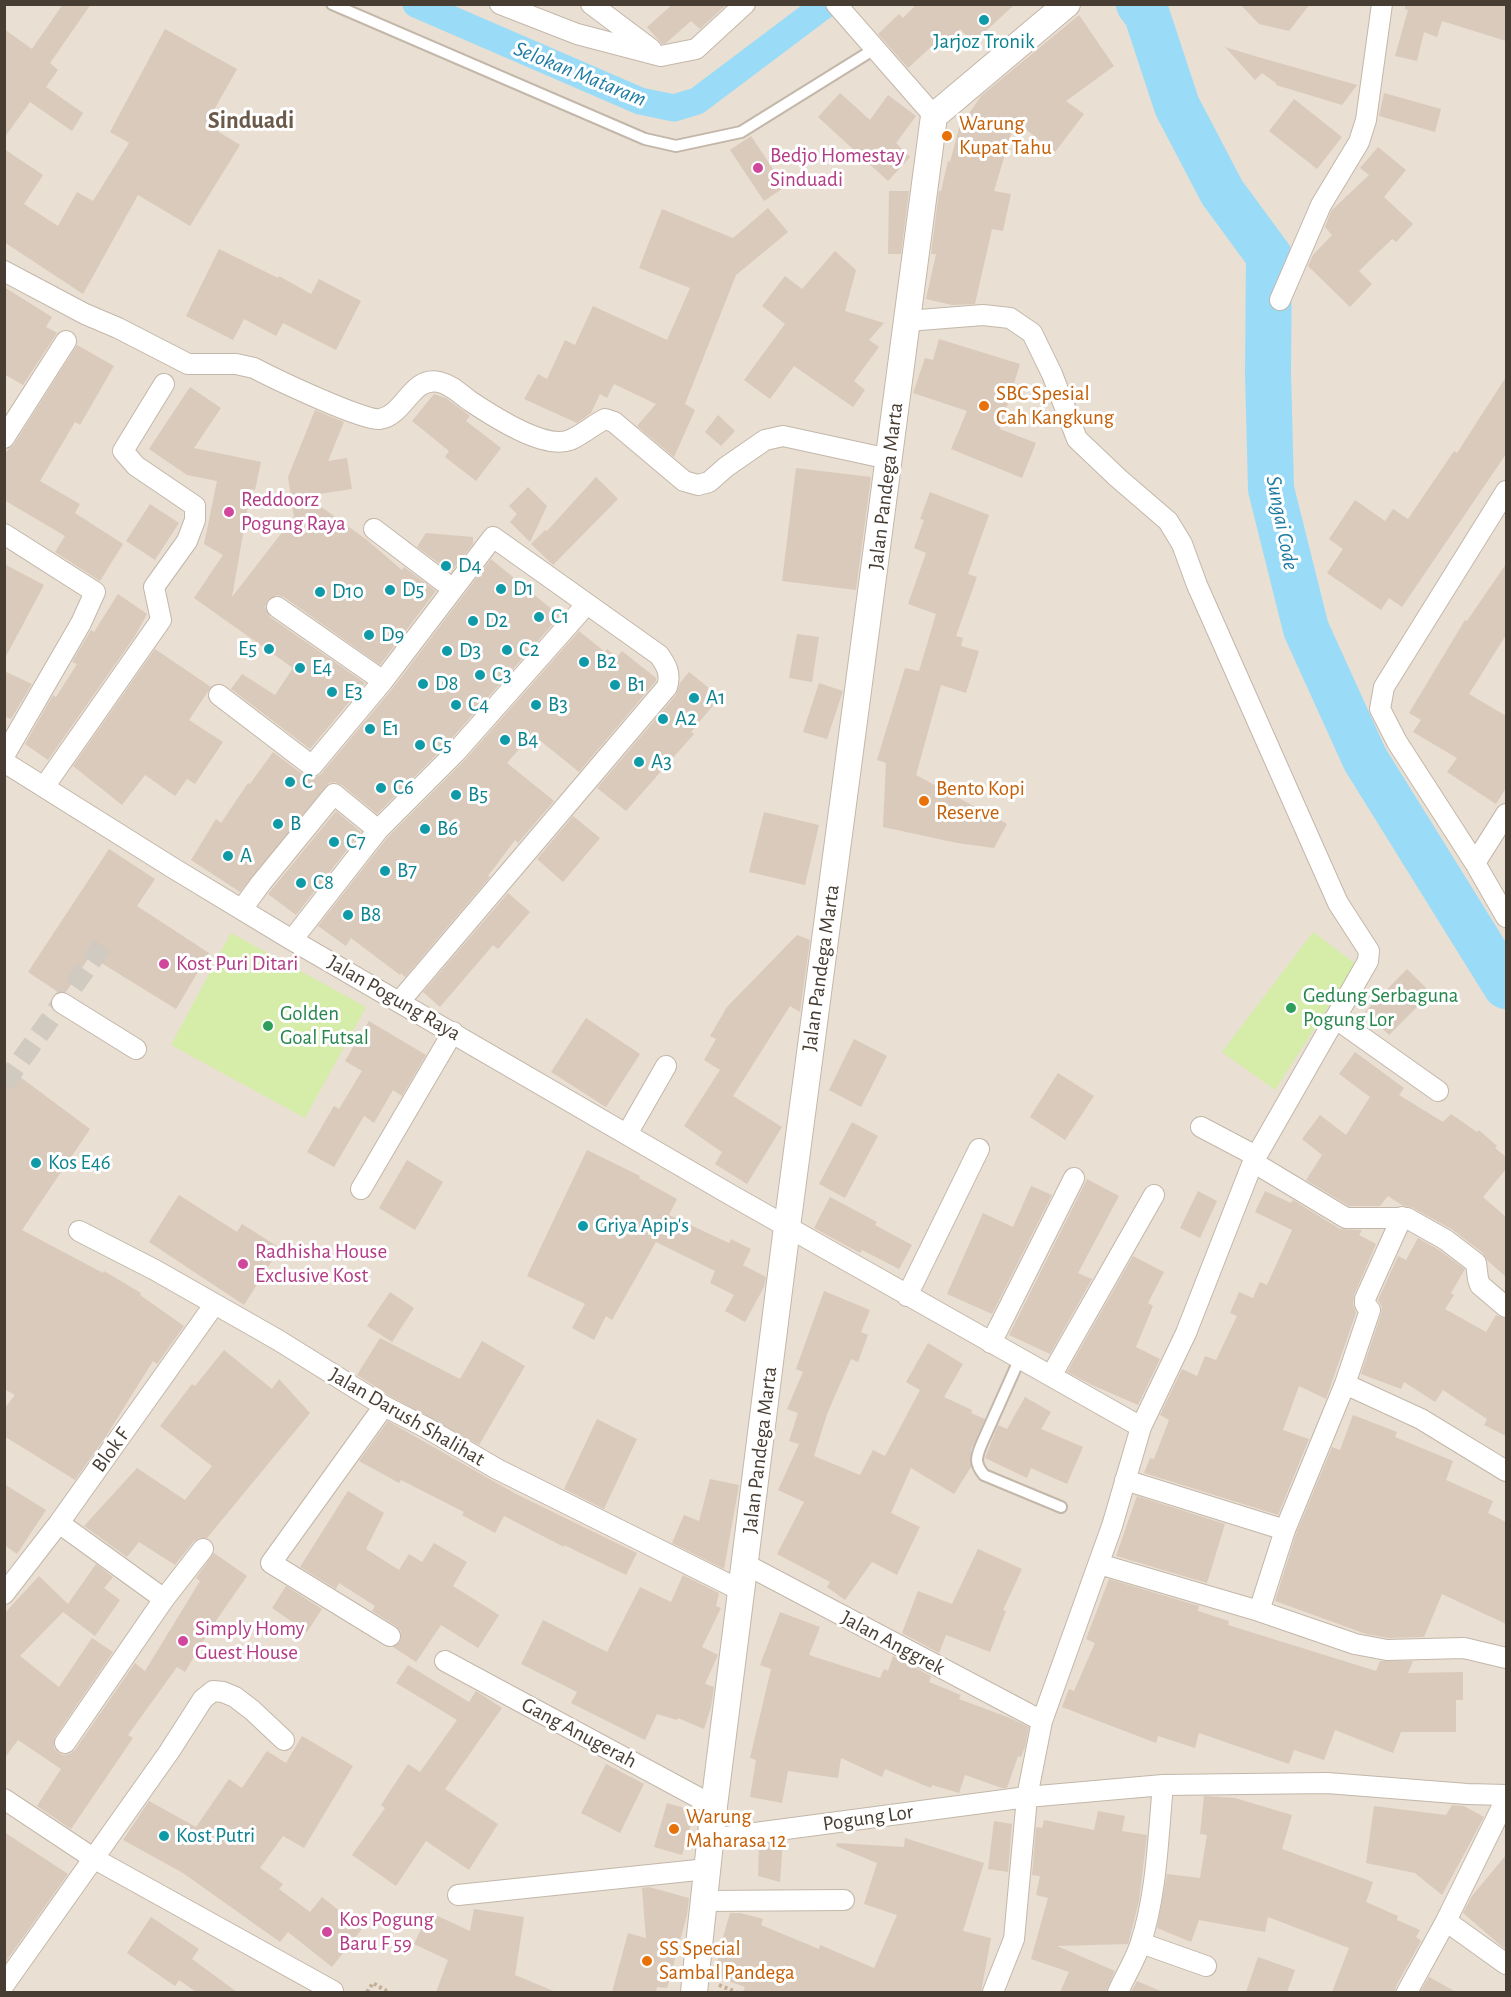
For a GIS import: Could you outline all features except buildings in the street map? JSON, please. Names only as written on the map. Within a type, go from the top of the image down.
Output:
[{"type":"street","points":[[500,4],[577,34],[660,56],[696,49],[745,4]]},
{"type":"street","points":[[591,4],[660,56]]},
{"type":"street","points":[[836,4],[934,116],[1067,4]]},
{"type":"street","points":[[1280,300],[1321,205],[1363,135],[1382,4]]},
{"type":"street","name":"Jalan Pandega Marta","points":[[694,1992],[714,1806],[787,1227],[934,116]]},
{"type":"street","points":[[4,271],[85,314],[118,328],[188,364],[236,364],[254,368],[357,414],[379,420],[392,415],[416,388],[428,382],[438,382],[450,386],[506,424],[551,441],[569,440],[605,419],[614,422],[684,481],[698,485],[709,482],[726,466],[765,440],[783,436],[889,459]]},
{"type":"street","points":[[907,321],[983,315],[1010,318],[1032,333],[1053,374],[1077,439],[1168,521],[1182,544],[1197,585],[1338,903],[1369,951],[1368,962],[1254,1159],[1186,1333],[1141,1428],[1099,1564],[1042,1721],[1027,1797],[1014,1940],[1000,1990]]},
{"type":"street","points":[[4,438],[66,341]]},
{"type":"street","points":[[44,787],[161,620],[154,587],[187,541],[195,520],[195,506],[136,466],[123,451],[164,384]]},
{"type":"street","points":[[1506,491],[1384,687],[1380,699],[1380,709],[1397,742],[1475,863],[1506,917]]},
{"type":"street","points":[[374,529],[453,589]]},
{"type":"street","points":[[4,534],[95,592],[81,623],[4,756]]},
{"type":"street","points":[[219,695],[312,766],[383,681],[493,537],[659,655],[667,666],[670,678],[667,687],[400,1001]]},
{"type":"street","points":[[292,940],[378,830],[455,753],[586,605]]},
{"type":"street","points":[[277,607],[383,681]]},
{"type":"street","name":"Jalan Pogung Raya","points":[[4,762],[292,940],[907,1296],[1141,1428]]},
{"type":"street","points":[[242,909],[334,794],[378,830]]},
{"type":"street","points":[[1475,863],[1506,814]]},
{"type":"street","points":[[62,1003],[136,1049]]},
{"type":"street","points":[[1335,1018],[1438,1091]]},
{"type":"street","points":[[361,1189],[453,1032]]},
{"type":"street","points":[[627,1134],[666,1066]]},
{"type":"street","points":[[1201,1127],[1346,1218],[1402,1217],[1413,1220],[1446,1240],[1476,1263],[1480,1285],[1506,1307]]},
{"type":"street","points":[[907,1296],[980,1149]]},
{"type":"street","points":[[991,1342],[1074,1178]]},
{"type":"street","points":[[1051,1376],[1154,1196]]},
{"type":"street","points":[[1259,1611],[1285,1530],[1345,1384],[1370,1310],[1365,1304],[1365,1299],[1402,1217]]},
{"type":"street","name":"Jalan Darush Shalihat","points":[[79,1231],[155,1270],[278,1340],[384,1406],[497,1469],[742,1591]]},
{"type":"street","name":"Blok F","points":[[4,1594],[13,1567],[59,1523],[214,1305]]},
{"type":"street","points":[[1345,1384],[1420,1419],[1506,1471]]},
{"type":"street","points":[[384,1406],[271,1563],[390,1636]]},
{"type":"street","points":[[1125,1480],[1285,1530]]},
{"type":"street","points":[[59,1523],[164,1599]]},
{"type":"street","points":[[65,1743],[164,1599],[203,1548]]},
{"type":"street","name":"Jalan Anggrek","points":[[745,1564],[1042,1721]]},
{"type":"street","points":[[1099,1564],[1259,1611],[1355,1644],[1387,1650],[1464,1648],[1506,1658]]},
{"type":"street","name":"Gang Anugerah","points":[[445,1661],[714,1806]]},
{"type":"street","points":[[4,1985],[169,1752],[203,1699],[213,1691],[235,1697],[284,1740]]},
{"type":"street","name":"Pogung Lor","points":[[710,1839],[1027,1797],[1163,1785],[1327,1783],[1506,1797]]},
{"type":"street","points":[[1118,1992],[1141,1943],[1156,1864],[1163,1785]]},
{"type":"street","points":[[1407,1992],[1446,1922],[1506,1797]]},
{"type":"street","points":[[4,1799],[93,1858],[332,1992]]},
{"type":"street","points":[[458,1894],[707,1869]]},
{"type":"street","points":[[704,1901],[843,1900]]},
{"type":"street","points":[[1446,1922],[1506,1964]]},
{"type":"street","points":[[1141,1943],[1206,1966]]},
{"type":"lane","points":[[332,4],[645,139],[676,146],[741,132],[871,43]]},
{"type":"lane","points":[[1020,1358],[981,1443],[977,1456],[978,1467],[984,1475],[1061,1507]]},
{"type":"path","points":[[367,1992],[373,1983],[388,1992]]},
{"type":"shaded area","points":[[5,5],[1506,5],[1506,1992],[5,1992]]},
{"type":"green space","name":"Gedung Serbaguna Pogung Lor","points":[[1313,932],[1356,964],[1275,1090],[1222,1052]]},
{"type":"green space","name":"Golden Goal Futsal","points":[[231,933],[366,1007],[305,1118],[171,1045]]},
{"type":"waterway","name":"Selokan Mataram","points":[[416,4],[640,101],[674,108],[697,101],[826,4]]},
{"type":"waterway","name":"Sungai Code","points":[[1139,4],[1147,15],[1177,106],[1222,192],[1269,256],[1268,373],[1271,489],[1306,629],[1365,759],[1506,986]]},
{"type":"tunnel","points":[[4,1084],[103,945]]},
{"type":"place","name":"Jarjoz Tronik","points":[[984,20]]},
{"type":"place","name":"Warung Kupat Tahu","points":[[947,136]]},
{"type":"place","name":"Bedjo Homestay Sinduadi","points":[[758,168]]},
{"type":"place","name":"SBC Spesial Cah Kangkung","points":[[984,406]]},
{"type":"place","name":"Reddoorz Pogung Raya","points":[[229,512]]},
{"type":"place","name":"D4","points":[[446,566]]},
{"type":"place","name":"D1","points":[[501,589]]},
{"type":"place","name":"D5","points":[[390,590]]},
{"type":"place","name":"D10","points":[[320,592]]},
{"type":"place","name":"C1","points":[[539,617]]},
{"type":"place","name":"D2","points":[[473,621]]},
{"type":"place","name":"D9","points":[[369,635]]},
{"type":"place","name":"E5","points":[[269,649]]},
{"type":"place","name":"C2","points":[[507,650]]},
{"type":"place","name":"D3","points":[[447,651]]},
{"type":"place","name":"B2","points":[[584,662]]},
{"type":"place","name":"E4","points":[[300,668]]},
{"type":"place","name":"C3","points":[[480,675]]},
{"type":"place","name":"D8","points":[[423,684]]},
{"type":"place","name":"B1","points":[[615,685]]},
{"type":"place","name":"E3","points":[[332,692]]},
{"type":"place","name":"A1","points":[[694,698]]},
{"type":"place","name":"C4","points":[[456,705]]},
{"type":"place","name":"B3","points":[[536,705]]},
{"type":"place","name":"A2","points":[[663,719]]},
{"type":"place","name":"E1","points":[[370,729]]},
{"type":"place","name":"B4","points":[[505,740]]},
{"type":"place","name":"C5","points":[[420,745]]},
{"type":"place","name":"A3","points":[[639,762]]},
{"type":"place","name":"C","points":[[290,782]]},
{"type":"place","name":"C6","points":[[381,788]]},
{"type":"place","name":"B5","points":[[456,795]]},
{"type":"place","name":"Bento Kopi Reserve","points":[[924,801]]},
{"type":"place","name":"B","points":[[278,824]]},
{"type":"place","name":"B6","points":[[425,829]]},
{"type":"place","name":"C7","points":[[334,842]]},
{"type":"place","name":"A","points":[[228,856]]},
{"type":"place","name":"B7","points":[[385,871]]},
{"type":"place","name":"C8","points":[[301,883]]},
{"type":"place","name":"B8","points":[[348,915]]},
{"type":"place","name":"Kost Puri Ditari","points":[[164,964]]},
{"type":"place","name":"Gedung Serbaguna Pogung Lor","points":[[1291,1008]]},
{"type":"place","name":"Golden Goal Futsal","points":[[268,1026]]},
{"type":"place","name":"Kos E46","points":[[36,1163]]},
{"type":"place","name":"Griya Apip's","points":[[583,1226]]},
{"type":"place","name":"Radhisha House Exclusive Kost","points":[[243,1264]]},
{"type":"place","name":"Simply Homy Guest House","points":[[183,1641]]},
{"type":"place","name":"Warung Maharasa 12","points":[[674,1829]]},
{"type":"place","name":"Kost Putri","points":[[164,1836]]},
{"type":"place","name":"Kos Pogung Baru F 59","points":[[327,1932]]},
{"type":"place","name":"SS Special Sambal Pandega","points":[[647,1961]]},
{"type":"district","name":"Sinduadi","points":[[251,121]]}]
